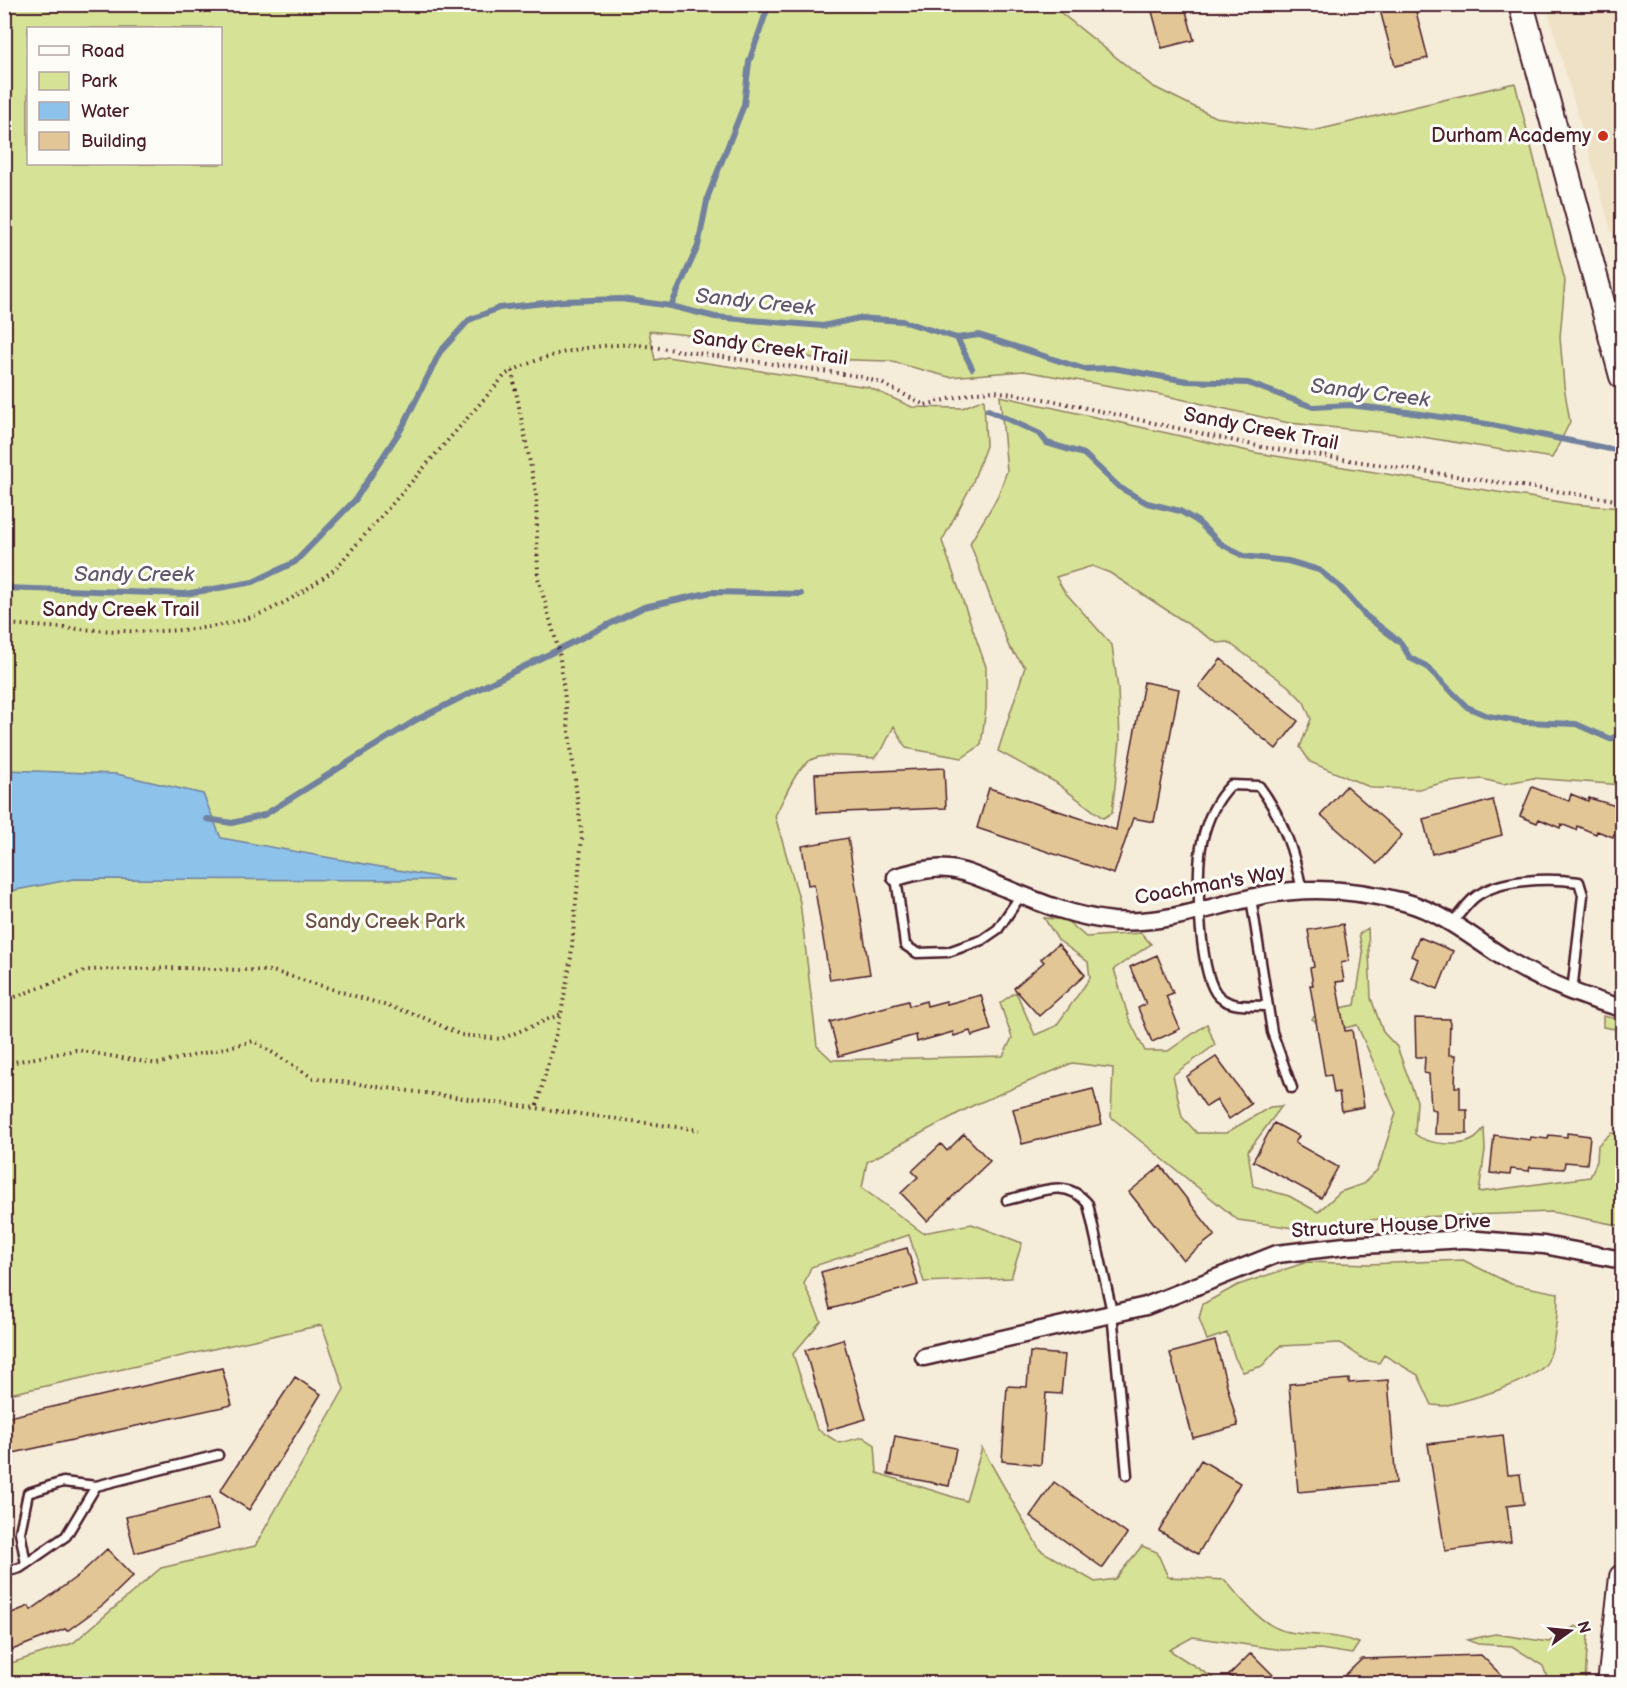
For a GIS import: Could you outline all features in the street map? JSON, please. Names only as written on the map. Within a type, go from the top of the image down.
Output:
[{"type":"street","points":[[1521,4],[1623,376]]},
{"type":"street","name":"Coachman's Way","points":[[896,877],[929,868],[951,869],[1048,906],[1113,921],[1139,921],[1199,912],[1251,898],[1302,890],[1372,894],[1407,903],[1452,922],[1512,963],[1572,993],[1623,1008]]},
{"type":"street","name":"Structure House Drive","points":[[924,1358],[1043,1331],[1112,1312],[1146,1306],[1245,1264],[1277,1254],[1345,1246],[1465,1239],[1544,1245],[1623,1260]]},
{"type":"street","points":[[1610,1683],[1623,1577]]},
{"type":"lane","points":[[1268,1006],[1231,1004],[1216,992],[1205,959],[1199,912],[1201,843],[1215,801],[1231,785],[1259,786],[1275,808],[1294,851],[1302,890]]},
{"type":"lane","points":[[896,877],[905,945],[917,953],[948,952],[982,940],[998,929],[1021,895]]},
{"type":"lane","points":[[1452,922],[1476,897],[1509,884],[1548,877],[1579,882],[1582,895],[1572,993]]},
{"type":"lane","points":[[1251,898],[1272,1032],[1292,1088]]},
{"type":"lane","points":[[1007,1200],[1061,1187],[1078,1191],[1088,1204],[1112,1312],[1127,1475]]},
{"type":"lane","points":[[26,1564],[20,1532],[28,1493],[63,1482],[96,1486],[218,1455]]},
{"type":"lane","points":[[4,1572],[26,1564],[66,1536],[96,1486]]},
{"type":"path","name":"Sandy Creek Trail","points":[[4,624],[102,629],[186,628],[246,619],[278,606],[308,590],[335,569],[493,387],[512,371],[537,360],[609,344],[639,345],[858,376],[881,382],[925,405],[977,392],[995,391],[1055,401],[1262,447],[1623,501]]},
{"type":"path","points":[[512,371],[536,493],[538,578],[559,651],[582,837],[571,957],[561,1014],[536,1109]]},
{"type":"path","points":[[4,1001],[87,970],[182,968],[273,971],[420,1016],[461,1035],[501,1039],[561,1014]]},
{"type":"path","points":[[4,1064],[76,1050],[157,1064],[254,1041],[313,1078],[699,1130]]},
{"type":"shaded area","name":"Durham Academy","points":[[1546,5],[1622,5],[1622,268]]},
{"type":"green space","name":"Sandy Creek Park","points":[[5,5],[1051,5],[1152,86],[1215,117],[1313,131],[1515,83],[1565,281],[1560,337],[1570,422],[1552,458],[1416,436],[1289,423],[1162,395],[1024,371],[949,377],[889,361],[818,359],[710,337],[649,331],[655,360],[667,357],[868,387],[912,407],[962,408],[984,399],[986,446],[972,484],[942,541],[986,667],[986,708],[981,745],[962,758],[906,748],[894,726],[883,748],[874,758],[833,756],[819,757],[810,761],[801,768],[794,779],[775,816],[800,902],[817,1046],[832,1060],[1003,1056],[1012,1038],[1000,1003],[1016,992],[1035,1035],[1056,1026],[1090,978],[1088,962],[1058,940],[1044,918],[1066,920],[1086,937],[1141,933],[1151,944],[1114,969],[1129,1019],[1145,1051],[1168,1051],[1207,1024],[1215,1045],[1173,1075],[1182,1117],[1197,1133],[1226,1133],[1270,1107],[1282,1106],[1248,1151],[1253,1186],[1289,1196],[1318,1212],[1340,1192],[1363,1184],[1378,1169],[1396,1113],[1357,1025],[1329,1032],[1312,1019],[1319,1012],[1355,1005],[1363,954],[1359,934],[1368,928],[1371,998],[1383,1032],[1397,1047],[1417,1101],[1415,1134],[1427,1140],[1452,1144],[1468,1142],[1484,1128],[1485,1150],[1479,1192],[1590,1177],[1597,1161],[1598,1145],[1611,1133],[1622,1134],[1622,1226],[1552,1212],[1389,1218],[1294,1228],[1238,1220],[1111,1117],[1113,1068],[1072,1063],[972,1106],[867,1162],[862,1188],[923,1233],[972,1224],[1022,1243],[1011,1278],[924,1282],[909,1235],[811,1267],[804,1284],[821,1321],[793,1354],[817,1429],[839,1443],[863,1437],[875,1445],[877,1473],[966,1501],[982,1448],[1040,1550],[1095,1582],[1115,1579],[1142,1546],[1157,1552],[1168,1577],[1225,1580],[1253,1612],[1270,1625],[1289,1632],[1333,1637],[1359,1643],[1352,1654],[1320,1649],[1283,1650],[1193,1637],[1169,1650],[1223,1684],[5,1684],[5,1665],[73,1643],[161,1568],[255,1546],[344,1389],[322,1325],[5,1395]]},
{"type":"green space","points":[[1000,396],[1257,453],[1572,504],[1622,508],[1622,785],[1533,778],[1503,784],[1482,779],[1442,783],[1419,789],[1372,788],[1310,762],[1300,747],[1311,719],[1304,702],[1288,686],[1228,642],[1217,643],[1110,573],[1092,566],[1056,577],[1064,591],[1112,645],[1118,689],[1120,740],[1112,813],[1103,818],[1055,782],[998,751],[1025,667],[1009,647],[970,543],[997,498],[1007,471]]},
{"type":"green space","points":[[1603,1016],[1622,1020],[1622,1030],[1603,1027]]},
{"type":"green space","points":[[1463,1260],[1511,1284],[1558,1293],[1555,1330],[1548,1359],[1538,1372],[1498,1390],[1443,1406],[1432,1405],[1418,1375],[1384,1355],[1379,1363],[1365,1360],[1340,1343],[1280,1346],[1262,1366],[1243,1372],[1235,1358],[1227,1333],[1207,1340],[1199,1318],[1203,1304],[1238,1285],[1307,1262],[1369,1264]]},
{"type":"green space","points":[[1576,1626],[1588,1634],[1585,1683],[1549,1683],[1543,1666],[1512,1646],[1478,1644],[1467,1640],[1495,1634],[1549,1642]]},
{"type":"water","points":[[5,770],[117,774],[203,794],[221,838],[453,880],[74,879],[5,892]]},
{"type":"building","points":[[1150,4],[1184,4],[1194,40],[1162,48]]},
{"type":"building","points":[[1400,4],[1414,4],[1428,58],[1395,66],[1380,10]]},
{"type":"building","points":[[1221,659],[1298,721],[1276,749],[1199,687]]},
{"type":"building","points":[[1144,682],[1179,689],[1154,822],[1133,818],[1114,874],[977,828],[989,788],[1116,830]]},
{"type":"building","points":[[944,768],[946,808],[817,813],[815,774]]},
{"type":"building","points":[[1346,786],[1402,835],[1377,864],[1321,815]]},
{"type":"building","points":[[1532,787],[1569,801],[1571,794],[1588,801],[1589,798],[1623,808],[1623,838],[1597,831],[1596,834],[1577,826],[1576,830],[1561,824],[1560,828],[1539,819],[1537,823],[1520,816]]},
{"type":"building","points":[[1493,800],[1502,835],[1432,854],[1423,819]]},
{"type":"building","points":[[848,838],[870,974],[830,980],[814,884],[808,885],[802,846]]},
{"type":"building","points":[[1343,924],[1349,961],[1341,963],[1344,981],[1336,982],[1345,1031],[1352,1030],[1364,1107],[1342,1111],[1339,1092],[1334,1093],[1331,1075],[1325,1076],[1310,985],[1313,985],[1310,968],[1314,967],[1308,930]]},
{"type":"building","points":[[1419,937],[1453,951],[1438,989],[1411,978],[1418,959],[1411,956]]},
{"type":"building","points":[[1058,944],[1085,975],[1039,1016],[1014,988],[1044,962],[1041,959]]},
{"type":"building","points":[[1157,955],[1173,993],[1166,996],[1180,1029],[1152,1042],[1138,1008],[1146,1004],[1130,967]]},
{"type":"building","points":[[981,995],[991,1030],[972,1036],[970,1031],[954,1036],[953,1032],[917,1042],[916,1035],[839,1056],[830,1022],[908,1001],[909,1006],[926,1001],[927,1006],[946,1001],[947,1004]]},
{"type":"building","points":[[1415,1018],[1450,1019],[1449,1055],[1456,1055],[1455,1087],[1460,1087],[1460,1110],[1467,1110],[1467,1134],[1435,1134],[1436,1110],[1431,1109],[1429,1074],[1424,1073],[1425,1057],[1416,1057]]},
{"type":"building","points":[[1216,1057],[1251,1104],[1229,1119],[1217,1100],[1206,1107],[1186,1077]]},
{"type":"building","points":[[1093,1089],[1102,1124],[1022,1144],[1013,1109]]},
{"type":"building","points":[[1274,1123],[1299,1136],[1295,1143],[1338,1167],[1321,1198],[1253,1161]]},
{"type":"building","points":[[1567,1133],[1590,1136],[1587,1164],[1565,1162],[1564,1169],[1530,1167],[1529,1171],[1511,1169],[1510,1175],[1490,1173],[1494,1135],[1530,1140],[1531,1137],[1548,1139],[1549,1135],[1567,1137]]},
{"type":"building","points":[[964,1134],[990,1161],[927,1221],[901,1193],[918,1177],[912,1171],[941,1144],[947,1151]]},
{"type":"building","points":[[1161,1166],[1215,1235],[1183,1260],[1129,1192]]},
{"type":"building","points":[[907,1248],[918,1285],[830,1309],[821,1272]]},
{"type":"building","points":[[843,1339],[866,1419],[828,1430],[805,1350]]},
{"type":"building","points":[[1215,1341],[1238,1426],[1193,1438],[1170,1353]]},
{"type":"building","points":[[1030,1352],[1065,1355],[1061,1394],[1046,1393],[1041,1465],[1002,1461],[1007,1386],[1027,1387]]},
{"type":"building","points":[[222,1368],[232,1405],[4,1455],[4,1418]]},
{"type":"building","points":[[295,1377],[321,1394],[249,1510],[220,1491]]},
{"type":"building","points":[[1349,1379],[1349,1383],[1388,1380],[1396,1483],[1298,1492],[1289,1384]]},
{"type":"building","points":[[1503,1435],[1508,1475],[1520,1474],[1524,1504],[1507,1506],[1511,1542],[1445,1551],[1428,1444]]},
{"type":"building","points":[[895,1436],[956,1448],[949,1486],[888,1474]]},
{"type":"building","points":[[1201,1460],[1240,1483],[1198,1554],[1159,1531]]},
{"type":"building","points":[[1054,1482],[1127,1534],[1103,1568],[1030,1516]]},
{"type":"building","points":[[210,1497],[219,1529],[135,1553],[126,1517]]},
{"type":"building","points":[[107,1549],[133,1576],[104,1604],[67,1631],[65,1629],[12,1650],[4,1631],[4,1616],[29,1606],[31,1610],[79,1575]]},
{"type":"building","points":[[1251,1653],[1281,1683],[1238,1683],[1229,1675]]},
{"type":"building","points":[[1481,1655],[1509,1683],[1337,1683],[1362,1659]]},
{"type":"waterway","points":[[671,306],[698,246],[708,196],[744,105],[749,62],[769,4]]},
{"type":"waterway","name":"Sandy Creek","points":[[4,588],[185,594],[253,582],[295,562],[355,500],[403,426],[440,352],[469,320],[499,308],[563,301],[621,299],[671,306],[715,317],[823,326],[859,318],[902,321],[957,338],[979,335],[1084,369],[1112,368],[1187,381],[1248,383],[1313,407],[1349,405],[1407,412],[1487,424],[1620,451]]},
{"type":"waterway","points":[[957,338],[972,368]]},
{"type":"waterway","points":[[988,410],[1040,434],[1047,443],[1084,454],[1119,487],[1147,503],[1180,511],[1197,521],[1220,543],[1243,556],[1288,561],[1319,570],[1339,586],[1366,616],[1401,643],[1410,658],[1426,666],[1467,707],[1488,716],[1525,722],[1576,724],[1610,739],[1622,734]]},
{"type":"waterway","points":[[207,819],[232,823],[264,815],[416,720],[644,607],[712,592],[801,594]]},
{"type":"place","name":"Durham Academy","points":[[1603,136]]}]
